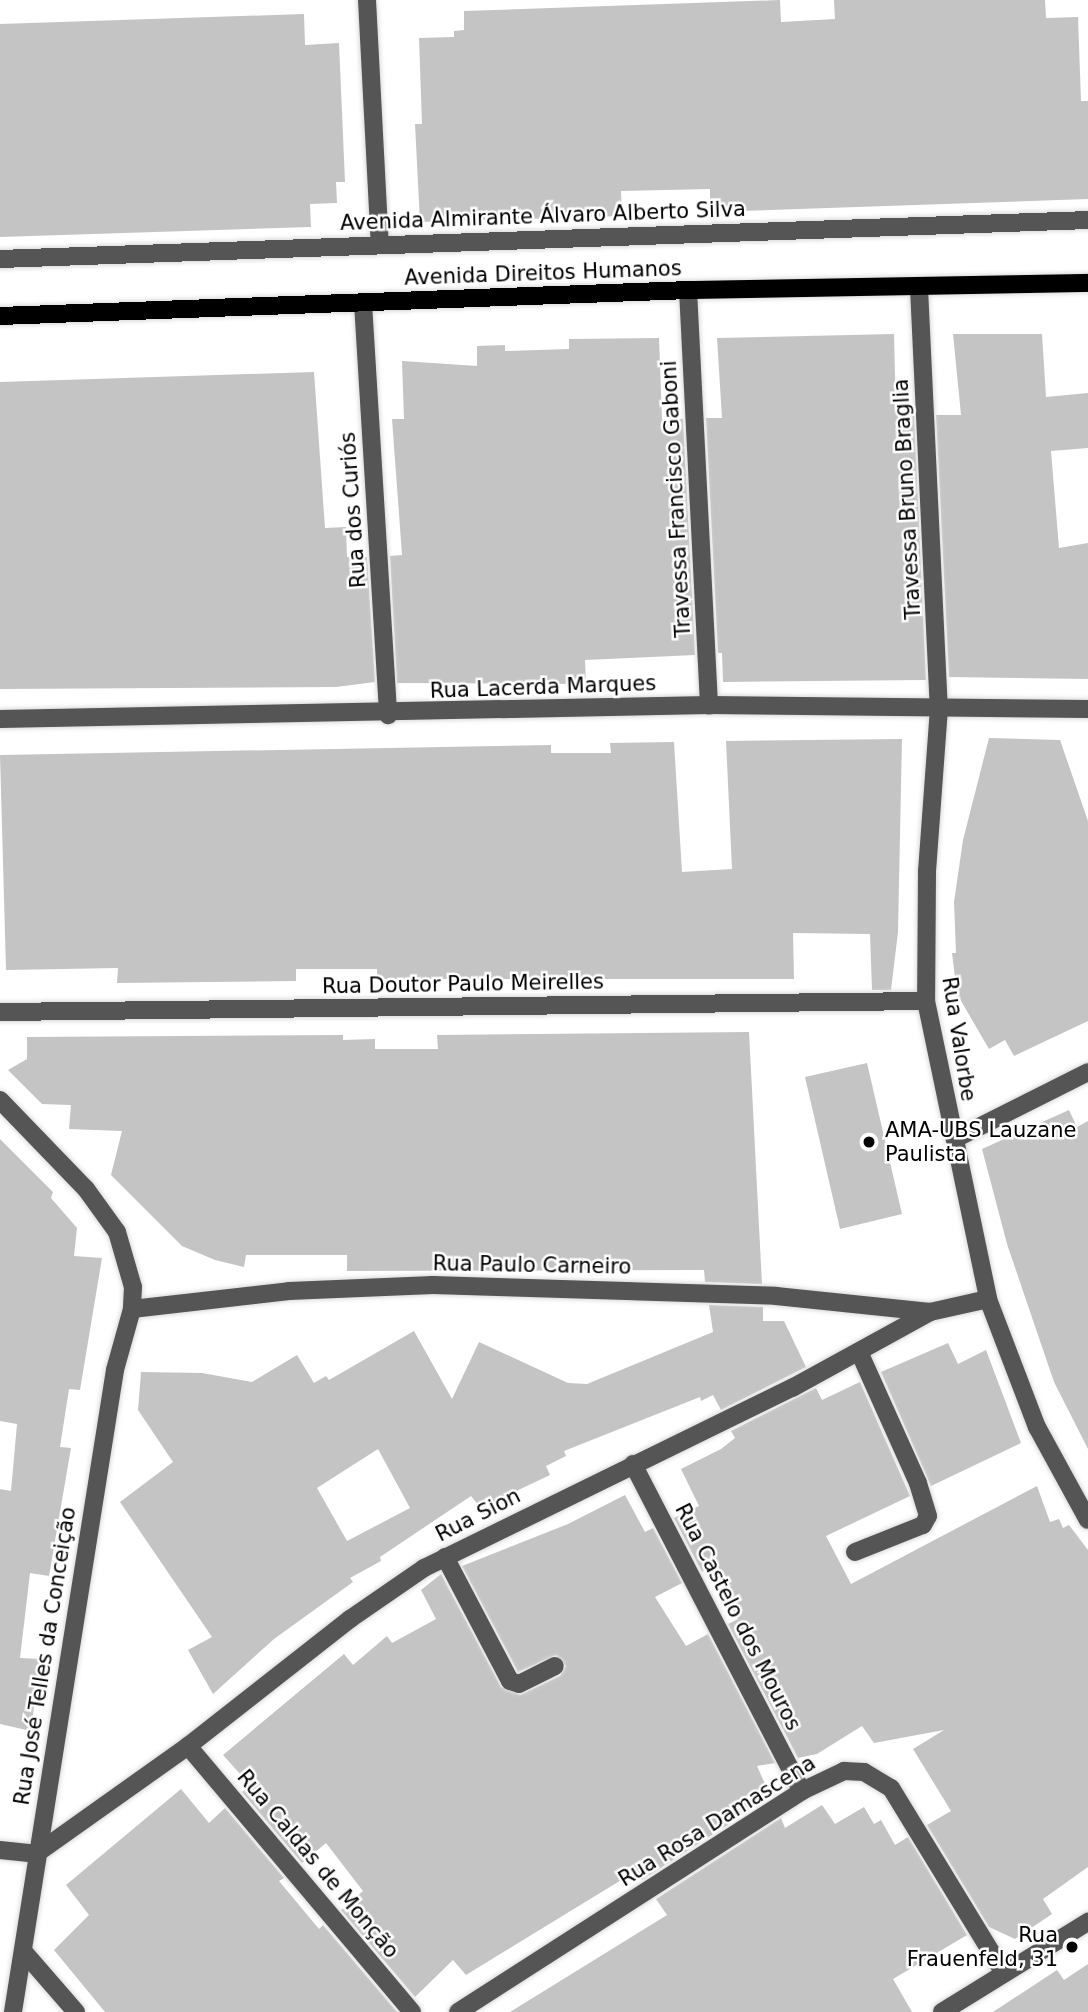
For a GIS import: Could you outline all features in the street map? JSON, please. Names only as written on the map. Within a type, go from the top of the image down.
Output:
[{"type":"main road","name":"Avenida Direitos Humanos","points":[[0,316],[688,290],[1088,283]]},
{"type":"street","points":[[367,0],[380,244]]},
{"type":"street","name":"Avenida Almirante Álvaro Alberto Silva","points":[[0,259],[1088,220]]},
{"type":"street","name":"Travessa Bruno Braglia","points":[[919,288],[939,708]]},
{"type":"street","name":"Travessa Francisco Gaboni","points":[[688,290],[709,705]]},
{"type":"street","name":"Rua dos Curiós","points":[[363,303],[388,715]]},
{"type":"street","name":"Rua Lacerda Marques","points":[[0,719],[388,715],[709,705],[1088,709]]},
{"type":"street","name":"Rua Valorbe","points":[[939,708],[926,884],[926,1001],[988,1299],[1037,1427],[1088,1520]]},
{"type":"street","name":"Rua Doutor Paulo Meirelles","points":[[0,1012],[926,1001]]},
{"type":"street","points":[[955,1139],[1088,1072]]},
{"type":"street","name":"Rua José Telles da Conceição","points":[[0,1100],[86,1189],[117,1232],[128,1261],[132,1309],[116,1370],[36,1854],[13,2012]]},
{"type":"street","name":"Rua Paulo Carneiro","points":[[132,1309],[289,1291],[433,1285],[776,1296],[930,1312]]},
{"type":"street","name":"Rua Sion","points":[[36,1854],[188,1746],[349,1619],[445,1557],[859,1352],[930,1312],[988,1299]]},
{"type":"street","points":[[855,1552],[923,1525],[928,1516],[918,1483],[859,1352]]},
{"type":"street","name":"Rua Castelo dos Mouros","points":[[633,1465],[802,1791]]},
{"type":"street","points":[[445,1557],[510,1681],[519,1684],[555,1666]]},
{"type":"street","name":"Rua Caldas de Monção","points":[[188,1746],[412,2012]]},
{"type":"street","name":"Rua Rosa Damascena","points":[[458,2012],[802,1791],[844,1771],[864,1772],[891,1788],[1004,1973]]},
{"type":"street","points":[[0,1850],[36,1854]]},
{"type":"street","points":[[942,2012],[1088,1922]]},
{"type":"street","points":[[23,1951],[76,2012]]},
{"type":"building","points":[[780,0],[781,22],[835,19],[834,0],[1045,0],[1046,18],[1078,17],[1081,101],[1088,101],[1088,199],[710,212],[710,189],[621,191],[622,216],[420,222],[415,124],[422,124],[419,38],[454,37],[454,31],[464,30],[464,11]]},
{"type":"building","points":[[304,14],[305,45],[339,43],[345,182],[336,182],[337,203],[310,204],[311,227],[0,237],[0,24]]},
{"type":"building","points":[[894,334],[896,414],[914,414],[926,680],[723,682],[722,653],[718,653],[706,418],[722,418],[717,338]]},
{"type":"building","points":[[953,334],[1042,334],[1046,397],[1088,393],[1088,448],[1051,451],[1059,548],[1088,543],[1088,679],[949,677],[936,415],[961,415]]},
{"type":"building","points":[[659,338],[662,419],[683,419],[695,655],[585,660],[586,684],[397,683],[390,556],[402,555],[392,419],[404,419],[402,361],[477,366],[477,346],[505,345],[505,351],[569,349],[569,339]]},
{"type":"building","points":[[314,372],[325,528],[346,527],[347,557],[367,557],[375,682],[336,687],[0,689],[0,382]]},
{"type":"building","points":[[989,738],[1060,740],[1088,821],[1088,1021],[1014,1056],[1005,1040],[989,1049],[957,994],[952,953],[956,953],[954,902],[963,840]]},
{"type":"building","points":[[902,739],[898,932],[891,990],[872,990],[870,934],[793,933],[794,979],[377,979],[377,969],[296,969],[296,981],[117,983],[118,968],[6,970],[0,755],[551,745],[551,753],[611,753],[610,743],[674,742],[682,872],[732,869],[726,741]]},
{"type":"building","points":[[749,1032],[762,1284],[705,1282],[704,1270],[347,1271],[347,1255],[246,1255],[244,1267],[215,1260],[182,1246],[111,1175],[122,1131],[69,1129],[71,1105],[42,1104],[8,1070],[27,1059],[27,1037],[343,1035],[343,1040],[375,1039],[375,1049],[438,1049],[437,1035]]},
{"type":"building","points":[[867,1063],[902,1214],[840,1229],[805,1077]]},
{"type":"building","points":[[1069,1110],[1077,1127],[1088,1121],[1088,1449],[1054,1382],[1007,1244],[982,1149]]},
{"type":"building","points":[[0,1139],[53,1192],[51,1198],[77,1228],[74,1256],[102,1258],[80,1390],[69,1389],[60,1447],[71,1448],[49,1576],[30,1573],[20,1658],[40,1659],[31,1731],[0,1724],[0,1489],[11,1491],[17,1424],[0,1421]]},
{"type":"building","points":[[709,1305],[763,1307],[763,1321],[784,1321],[806,1367],[721,1410],[713,1395],[701,1401],[700,1397],[564,1451],[566,1456],[546,1466],[550,1475],[481,1508],[471,1496],[380,1557],[381,1561],[350,1578],[353,1582],[274,1639],[213,1694],[188,1650],[212,1637],[120,1502],[173,1462],[138,1410],[141,1372],[202,1373],[252,1382],[297,1355],[314,1383],[326,1376],[329,1380],[414,1331],[452,1399],[479,1342],[568,1383],[587,1384],[713,1332]],"holes":[[[378,1449],[410,1508],[347,1541],[317,1488]]]},
{"type":"building","points":[[948,1343],[958,1364],[986,1350],[1021,1443],[931,1486],[881,1372]]},
{"type":"building","points":[[860,1382],[910,1496],[826,1536],[851,1584],[1037,1486],[1050,1522],[1059,1519],[1063,1528],[1069,1525],[1088,1550],[1088,1867],[1043,1899],[1052,1914],[1015,1939],[989,1927],[927,1825],[951,1811],[913,1749],[944,1730],[874,1743],[862,1726],[817,1754],[798,1758],[728,1624],[738,1619],[713,1566],[702,1572],[674,1518],[699,1506],[681,1469],[721,1449],[735,1438],[731,1431],[816,1388],[822,1400]]},
{"type":"building","points":[[625,1495],[645,1532],[653,1528],[682,1583],[655,1597],[686,1646],[708,1634],[775,1763],[757,1766],[771,1797],[642,1880],[636,1871],[466,1975],[453,1960],[415,1997],[341,1910],[363,1891],[326,1843],[302,1863],[242,1792],[250,1785],[223,1755],[344,1654],[353,1665],[387,1636],[392,1643],[436,1619],[421,1590],[441,1574],[501,1687],[520,1695],[560,1676],[566,1666],[556,1655],[518,1672],[462,1566],[568,1524]]},
{"type":"building","points":[[181,1789],[209,1823],[225,1808],[284,1878],[279,1881],[319,1929],[323,1925],[397,2012],[105,2012],[54,1950],[89,1915],[66,1885]]},
{"type":"building","points":[[822,1805],[835,1824],[864,1807],[874,1824],[881,1820],[895,1845],[908,1837],[967,1935],[893,1979],[912,2012],[510,2012],[667,1915],[656,1899],[781,1818],[785,1828]]},
{"type":"building","points":[[1088,1964],[1088,2012],[993,2012],[1057,1970],[1064,1980]]},
{"type":"place","name":"AMA-UBS Lauzane Paulista","points":[[869,1142]]},
{"type":"place","name":"Rua Frauenfeld, 31","points":[[1072,1947]]}]
